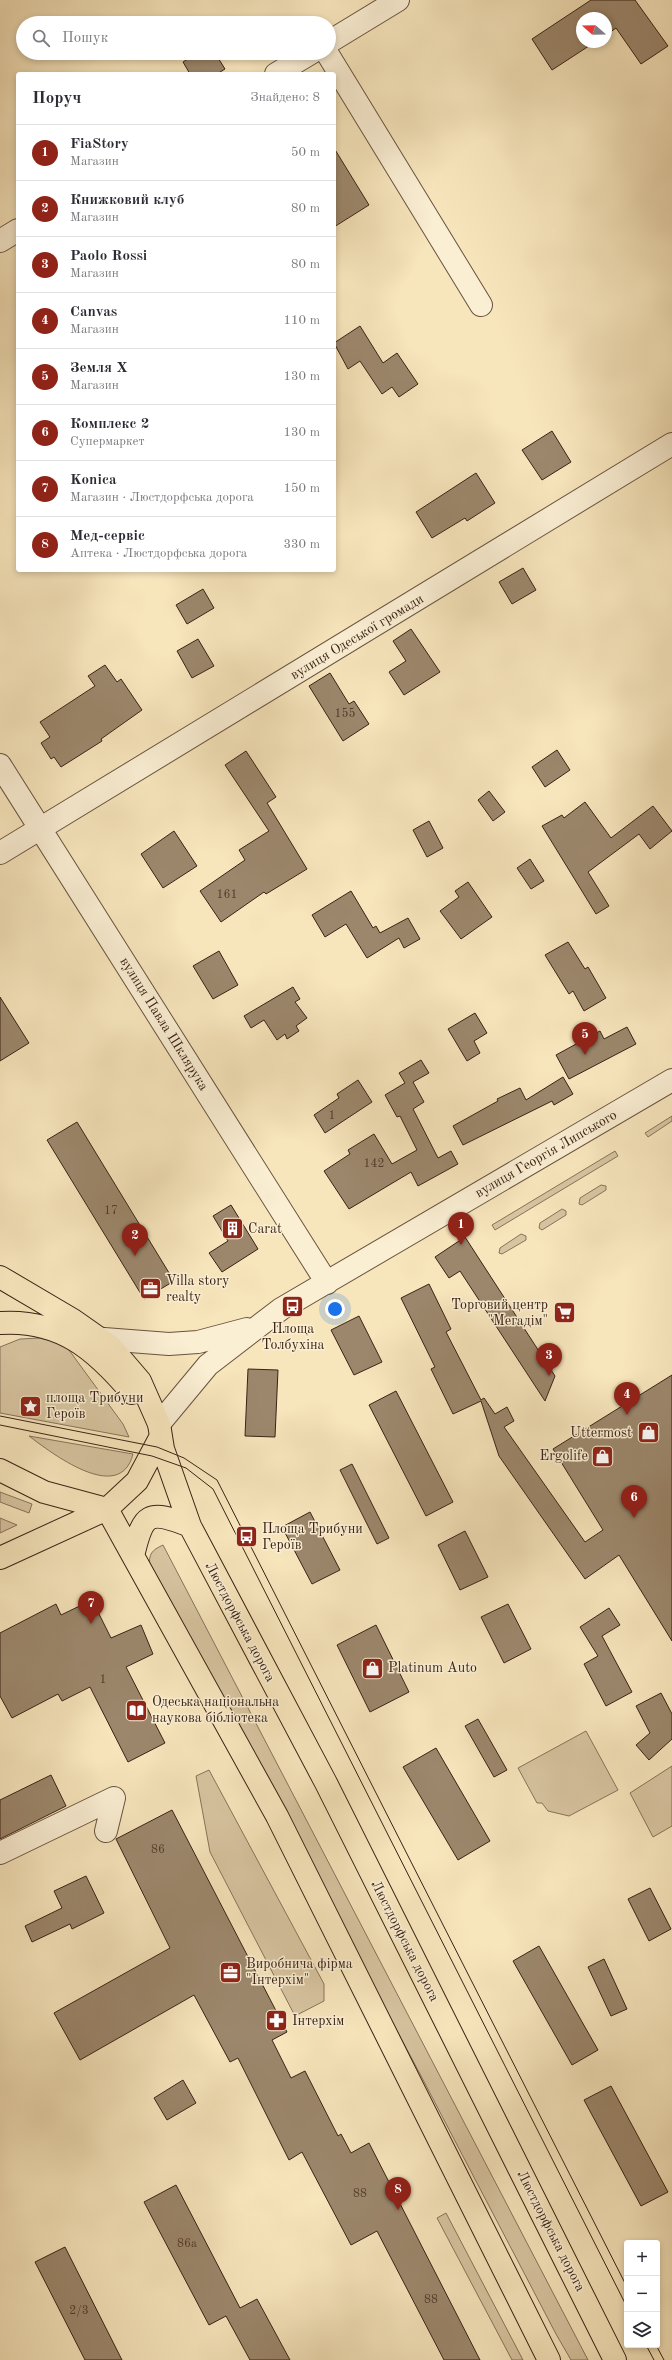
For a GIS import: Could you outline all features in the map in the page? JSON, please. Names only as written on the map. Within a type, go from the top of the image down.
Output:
[{"type":"main road","points":[[0,1277],[110,1346],[140,1381],[157,1439],[137,1481],[107,1509],[0,1558]]},
{"type":"main road","points":[[0,1323],[20,1322],[48,1327],[71,1337],[112,1372],[157,1439]]},
{"type":"main road","name":"Люстдорфська дорога","points":[[157,1439],[190,1526],[326,1783],[615,2360]]},
{"type":"main road","points":[[0,1470],[44,1492],[107,1509],[277,1816],[549,2360]]},
{"type":"main road","points":[[133,1556],[139,1532],[144,1523],[152,1517],[164,1516],[190,1526]]},
{"type":"street","points":[[336,38],[398,0]]},
{"type":"street","points":[[279,72],[299,60]]},
{"type":"street","points":[[331,60],[481,305]]},
{"type":"street","points":[[0,241],[16,231]]},
{"type":"street","name":"вулиця Одеської громади","points":[[0,853],[672,444]]},
{"type":"street","name":"вулиця Павла Шклярука","points":[[0,765],[327,1283]]},
{"type":"street","name":"вулиця Георгія Липського","points":[[157,1439],[208,1365],[281,1309],[672,1080]]},
{"type":"street","name":"вулиця Георгія Липського","points":[[71,1337],[169,1344],[198,1342],[256,1327]]},
{"type":"street","points":[[0,1853],[114,1798],[106,1831]]},
{"type":"shaded area","points":[[672,1116],[672,1121],[648,1137],[645,1133]]},
{"type":"shaded area","points":[[615,1151],[618,1156],[495,1230],[492,1225]]},
{"type":"shaded area","points":[[601,1185],[606,1186],[606,1190],[582,1205],[579,1204],[580,1198]]},
{"type":"shaded area","points":[[562,1209],[566,1211],[566,1215],[542,1230],[539,1228],[540,1223]]},
{"type":"shaded area","points":[[521,1234],[526,1236],[526,1240],[502,1254],[499,1253],[500,1248]]},
{"type":"shaded area","points":[[40,1338],[60,1343],[69,1350],[123,1424],[129,1437],[0,1413],[0,1347],[20,1339]]},
{"type":"shaded area","points":[[29,1436],[133,1454],[126,1469],[114,1475],[100,1475],[84,1470],[68,1462],[52,1453]]},
{"type":"shaded area","points":[[0,1492],[32,1504],[29,1513],[0,1502]]},
{"type":"shaded area","points":[[0,1518],[17,1525],[0,1533]]},
{"type":"shaded area","points":[[163,1545],[588,2360],[571,2360],[556,2334],[420,2074],[150,1567],[150,1556],[156,1549]]},
{"type":"shaded area","points":[[586,1731],[618,1790],[569,1816],[548,1811],[542,1803],[537,1803],[518,1768]]},
{"type":"shaded area","points":[[672,1766],[672,1826],[653,1837],[630,1793]]},
{"type":"shaded area","points":[[209,1770],[324,1984],[324,2001],[295,2016],[210,1852],[196,1776]]},
{"type":"shaded area","points":[[446,2213],[523,2360],[512,2360],[437,2218]]},
{"type":"building","points":[[591,0],[635,0],[668,46],[641,64],[616,28],[612,31],[612,12],[576,12],[576,48],[586,48],[552,70],[532,39]]},
{"type":"building","points":[[186,60],[219,60],[225,69],[220,72],[189,72],[183,62]]},
{"type":"building","points":[[336,151],[369,205],[336,226]]},
{"type":"building","points":[[360,326],[383,363],[397,353],[418,384],[399,397],[392,387],[382,394],[360,361],[348,369],[336,347],[336,342]]},
{"type":"building","points":[[552,431],[571,462],[542,480],[522,450]]},
{"type":"building","points":[[476,473],[495,503],[467,521],[465,518],[432,538],[416,512]]},
{"type":"building","points":[[523,568],[536,590],[512,604],[499,582]]},
{"type":"building","points":[[203,589],[214,608],[187,624],[176,605]]},
{"type":"building","points":[[411,629],[440,672],[404,695],[389,672],[406,661],[393,641]]},
{"type":"building","points":[[198,639],[214,666],[192,678],[177,651]]},
{"type":"building","points":[[105,665],[117,682],[121,679],[142,710],[101,739],[102,741],[61,767],[54,757],[51,759],[41,743],[50,737],[40,722],[95,686],[88,676]]},
{"type":"building","points":[[330,673],[349,704],[354,701],[369,724],[343,741],[309,686]]},
{"type":"building","points":[[557,750],[570,770],[545,787],[532,767]]},
{"type":"building","points":[[246,751],[276,797],[267,803],[307,869],[266,894],[264,892],[221,922],[200,891],[245,860],[239,850],[269,831],[225,765]]},
{"type":"building","points":[[489,791],[505,812],[493,821],[478,800]]},
{"type":"building","points":[[585,802],[611,838],[653,806],[672,831],[650,849],[639,834],[588,872],[609,906],[596,914],[542,826],[562,815],[564,818]]},
{"type":"building","points":[[429,821],[443,848],[427,857],[413,830]]},
{"type":"building","points":[[174,831],[197,866],[163,888],[141,854]]},
{"type":"building","points":[[530,859],[544,881],[531,889],[517,868]]},
{"type":"building","points":[[468,882],[492,917],[461,939],[440,911],[459,897],[455,891]]},
{"type":"building","points":[[351,891],[373,928],[376,926],[380,933],[408,918],[420,939],[404,948],[399,938],[367,958],[346,924],[325,937],[312,915]]},
{"type":"building","points":[[568,942],[585,969],[588,967],[606,998],[584,1011],[573,991],[569,994],[545,955]]},
{"type":"building","points":[[219,951],[238,985],[213,999],[193,966]]},
{"type":"building","points":[[293,987],[300,999],[295,1002],[307,1018],[296,1026],[299,1031],[287,1039],[285,1034],[277,1040],[264,1020],[251,1028],[244,1016]]},
{"type":"building","points":[[0,997],[29,1043],[0,1061]]},
{"type":"building","points":[[475,1013],[487,1033],[474,1041],[480,1053],[467,1061],[448,1029]]},
{"type":"building","points":[[627,1027],[636,1044],[569,1079],[556,1055],[600,1031],[604,1039]]},
{"type":"building","points":[[421,1060],[429,1073],[413,1082],[424,1102],[413,1109],[438,1158],[451,1151],[458,1164],[418,1186],[411,1172],[349,1209],[324,1171],[350,1154],[348,1150],[374,1134],[392,1164],[417,1150],[400,1116],[397,1117],[385,1095],[405,1083],[399,1073]]},
{"type":"building","points":[[563,1077],[573,1094],[554,1105],[552,1101],[463,1145],[453,1126],[498,1101],[497,1099],[520,1088],[526,1100]]},
{"type":"building","points":[[358,1080],[372,1102],[325,1133],[314,1115],[339,1098],[337,1094]]},
{"type":"building","points":[[77,1122],[174,1281],[144,1299],[47,1140]]},
{"type":"building","name":"Carat","points":[[231,1205],[258,1249],[222,1272],[209,1253],[228,1241],[213,1216]]},
{"type":"building","points":[[465,1237],[555,1376],[545,1401],[460,1271],[449,1278],[435,1257]]},
{"type":"building","points":[[429,1284],[451,1329],[446,1332],[481,1400],[484,1398],[495,1414],[507,1407],[514,1421],[504,1427],[585,1542],[603,1530],[553,1449],[672,1375],[672,1641],[619,1555],[585,1579],[499,1456],[481,1401],[453,1414],[431,1369],[435,1367],[401,1298]]},
{"type":"building","points":[[359,1316],[382,1362],[354,1375],[331,1330]]},
{"type":"building","points":[[248,1369],[278,1370],[275,1437],[245,1436]]},
{"type":"building","points":[[396,1391],[453,1502],[426,1516],[369,1405]]},
{"type":"building","points":[[352,1464],[389,1538],[377,1544],[340,1470]]},
{"type":"building","points":[[310,1512],[340,1570],[312,1584],[282,1527]]},
{"type":"building","points":[[465,1531],[488,1577],[460,1590],[438,1545]]},
{"type":"building","points":[[92,1600],[111,1638],[141,1625],[153,1654],[126,1667],[165,1743],[128,1762],[90,1687],[62,1701],[58,1694],[12,1718],[0,1696],[0,1633],[56,1604],[61,1615]]},
{"type":"building","points":[[508,1604],[531,1649],[504,1663],[481,1617]]},
{"type":"building","points":[[609,1608],[620,1625],[602,1636],[632,1692],[606,1706],[584,1664],[598,1656],[580,1627]]},
{"type":"building","name":"Platinum Auto","points":[[376,1625],[409,1692],[370,1712],[337,1645]]},
{"type":"building","points":[[661,1693],[672,1714],[672,1739],[649,1760],[636,1745],[650,1733],[636,1706]]},
{"type":"building","points":[[478,1719],[507,1770],[494,1777],[465,1726]]},
{"type":"building","points":[[436,1748],[490,1841],[458,1860],[403,1767]]},
{"type":"building","points":[[51,1775],[66,1806],[0,1839],[0,1800]]},
{"type":"building","points":[[172,1810],[287,2032],[272,2040],[291,2078],[305,2071],[338,2136],[341,2134],[351,2153],[369,2143],[480,2360],[444,2360],[377,2231],[351,2245],[302,2152],[289,2160],[238,2058],[230,2062],[194,1995],[80,2060],[54,2013],[170,1948],[116,1839]]},
{"type":"building","points":[[86,1876],[104,1913],[72,1929],[70,1924],[32,1942],[25,1926],[62,1908],[54,1891]]},
{"type":"building","points":[[650,1888],[671,1929],[649,1941],[628,1899]]},
{"type":"building","points":[[539,1946],[598,2050],[572,2065],[513,1961]]},
{"type":"building","points":[[604,1959],[627,2009],[611,2016],[588,1967]]},
{"type":"building","points":[[183,2080],[196,2103],[167,2120],[154,2098]]},
{"type":"building","points":[[611,2086],[668,2192],[641,2206],[584,2100]]},
{"type":"building","points":[[176,2185],[240,2308],[257,2299],[290,2360],[250,2360],[226,2316],[209,2325],[144,2202]]},
{"type":"building","points":[[65,2247],[122,2360],[85,2360],[35,2262]]},
{"type":"tram line","points":[[0,1416],[157,1447],[184,1458],[217,1480],[624,2281]]},
{"type":"tram line","points":[[0,1425],[152,1456],[186,1468],[213,1489],[624,2301]]},
{"type":"tram line","points":[[648,2348],[654,2360]]},
{"type":"tram line","points":[[658,2348],[664,2360]]},
{"type":"place","name":"Земля Х","points":[[585,1055]]},
{"type":"place","name":"Carat","points":[[233,1229]]},
{"type":"place","name":"FiaStory","points":[[461,1245]]},
{"type":"place","name":"Книжковий клуб","points":[[135,1256]]},
{"type":"place","name":"Villa story realty","points":[[151,1289]]},
{"type":"place","name":"Площа Толбухіна","points":[[293,1307]]},
{"type":"place","name":"Торговий центр \"Мегадім\"","points":[[564,1313]]},
{"type":"place","name":"Paolo Rossi","points":[[549,1376]]},
{"type":"place","name":"площа Трибуни Героїв","points":[[30,1406]]},
{"type":"place","name":"Canvas","points":[[627,1415]]},
{"type":"place","name":"Uttermost","points":[[648,1433]]},
{"type":"place","name":"Ergolife","points":[[603,1456]]},
{"type":"place","name":"Комплекс 2","points":[[634,1518]]},
{"type":"place","name":"Площа Трибуни Героїв","points":[[246,1537]]},
{"type":"place","name":"Konica","points":[[91,1624]]},
{"type":"place","name":"Platinum Auto","points":[[373,1668]]},
{"type":"place","name":"Одеська національна наукова бібліотека","points":[[137,1710]]},
{"type":"place","name":"Виробнича фірма \"Інтерхім\"","points":[[230,1972]]},
{"type":"place","name":"Інтерхім","points":[[276,2021]]},
{"type":"place","name":"Мед-сервіс","points":[[398,2210]]}]
